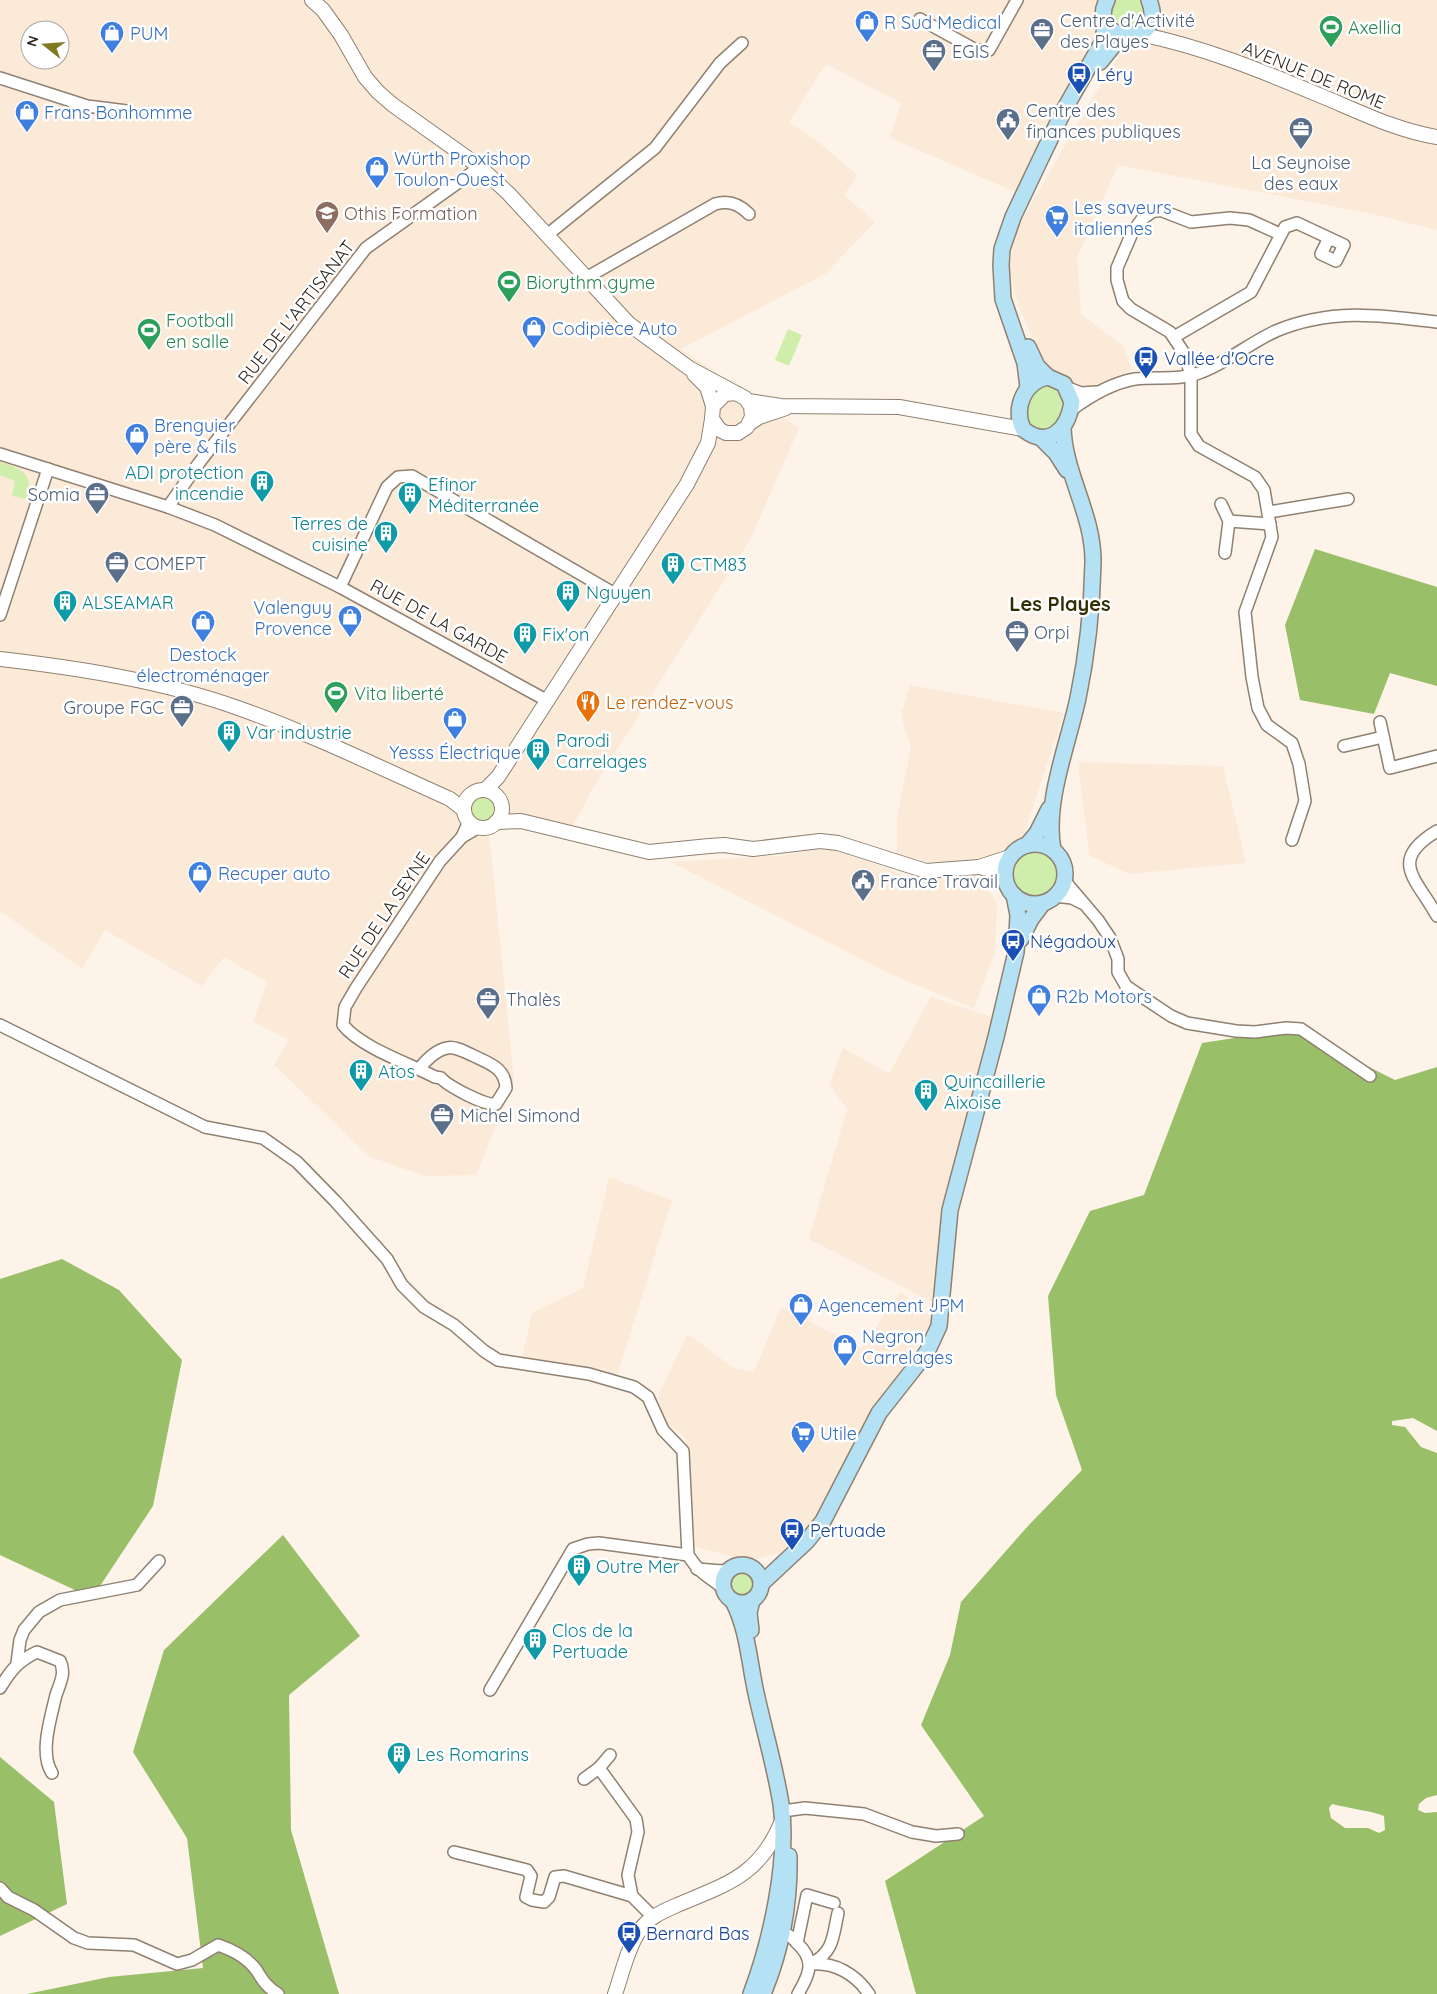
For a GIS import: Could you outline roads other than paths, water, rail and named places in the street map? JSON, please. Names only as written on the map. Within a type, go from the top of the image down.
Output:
[{"type":"main road","points":[[1028,387],[1025,363],[1003,299],[1001,266],[1006,235],[1042,162],[1092,73],[1113,46],[1145,29],[1152,16],[1149,0]]},
{"type":"main road","points":[[1104,8],[1111,30],[1133,35]]},
{"type":"main road","points":[[1041,438],[1053,435],[1064,426],[1071,410],[1072,402],[1068,388],[1059,380],[1048,377],[1036,366],[1023,336],[1009,297],[1007,280],[1008,253],[1012,238],[1064,110],[1102,42],[1104,8]]},
{"type":"main road","points":[[1048,377],[1034,381],[1028,387],[1019,416],[1023,429],[1041,438],[1056,453],[1073,480]]},
{"type":"main road","points":[[771,1749],[770,1724],[750,1623],[749,1613],[752,1600],[758,1593],[761,1584],[807,1541],[831,1507],[879,1413],[927,1352],[939,1326],[950,1210],[999,1025],[1016,952],[1028,923],[1064,880],[1062,863],[1053,850],[1051,831],[1053,800],[1078,696],[1091,603],[1093,560],[1091,538],[1066,454],[1064,426]]},
{"type":"main road","points":[[1027,845],[1037,833],[1053,800]]},
{"type":"main road","points":[[1016,952],[1018,915],[1014,896],[1005,878],[1006,867],[1010,857],[1020,848],[1027,845],[1041,845],[1053,850]]},
{"type":"main road","points":[[1014,896],[1031,904],[1049,899]]},
{"type":"main road","points":[[752,1600],[743,1603],[733,1601],[726,1596],[723,1588],[723,1578],[729,1569],[740,1564],[753,1568],[773,1564],[807,1541]]},
{"type":"main road","points":[[753,1568],[759,1575],[761,1584]]},
{"type":"main road","points":[[733,1601],[740,1614],[746,1637],[761,1716],[771,1749],[789,1858],[787,1899],[782,1932],[763,1994]]},
{"type":"main road","points":[[751,1994],[770,1930],[779,1868],[782,1813]]},
{"type":"street","points":[[312,0],[323,10],[341,35],[365,77],[378,92],[480,167],[509,194],[629,324],[689,368],[748,401],[794,406],[899,407],[995,422],[1023,429]]},
{"type":"street","points":[[920,19],[976,50],[988,50],[1017,0]]},
{"type":"street","name":"AVENUE DE ROME","points":[[1152,16],[1159,30],[1179,43]]},
{"type":"street","name":"AVENUE DE ROME","points":[[1133,35],[1179,43],[1284,81],[1393,126],[1437,137]]},
{"type":"street","points":[[547,235],[655,148],[720,63],[742,43]]},
{"type":"street","points":[[0,78],[87,106],[127,111]]},
{"type":"street","name":"RUE DE L'ARTISANAT","points":[[168,507],[199,463],[366,248],[480,167]]},
{"type":"street","points":[[586,278],[715,204],[724,201],[733,203],[749,214]]},
{"type":"street","points":[[1280,234],[1249,220],[1230,218],[1191,222],[1160,210],[1152,212],[1142,219],[1132,233],[1117,268],[1118,290],[1123,301],[1132,309],[1158,323],[1174,337],[1184,353],[1190,375],[1191,434],[1199,446],[1255,477],[1264,490],[1270,518],[1271,545],[1245,612],[1252,676],[1258,708],[1267,725],[1292,743],[1299,764],[1305,801],[1292,840]]},
{"type":"street","points":[[1174,337],[1251,292],[1285,227],[1297,223],[1328,238]]},
{"type":"street","points":[[1071,410],[1100,392],[1118,384],[1136,379],[1177,378],[1190,375],[1224,361],[1276,331],[1316,318],[1339,314],[1362,314],[1437,322]]},
{"type":"street","points":[[689,368],[706,386],[712,412],[720,430],[733,434]]},
{"type":"street","points":[[1068,388],[1081,393],[1100,392]]},
{"type":"street","points":[[496,822],[494,798],[498,777],[614,594],[687,484],[708,443],[712,412],[720,397],[736,393]]},
{"type":"street","points":[[748,401],[752,412],[750,422]]},
{"type":"street","points":[[702,457],[726,436],[743,430],[750,422],[759,417],[794,406]]},
{"type":"street","points":[[995,422],[1020,408]]},
{"type":"street","name":"RUE DE LA GARDE","points":[[0,454],[168,507],[215,525],[340,587],[546,700]]},
{"type":"street","points":[[0,615],[48,469]]},
{"type":"street","points":[[340,587],[387,487],[398,477],[412,476],[614,594]]},
{"type":"street","points":[[1229,521],[1270,518],[1348,499]]},
{"type":"street","points":[[1221,504],[1229,521],[1225,553]]},
{"type":"street","points":[[0,659],[67,667],[196,694],[244,710],[450,800],[491,826],[496,822],[521,821],[649,852],[724,845],[761,849],[820,841],[854,847],[910,868],[926,871],[979,867],[1010,857]]},
{"type":"street","points":[[1380,722],[1390,768],[1437,756]]},
{"type":"street","points":[[1344,746],[1383,737]]},
{"type":"street","points":[[470,814],[475,792],[494,798],[521,821]]},
{"type":"street","name":"RUE DE LA SEYNE","points":[[419,1069],[349,1032],[343,1025],[342,1016],[356,988],[440,862],[462,837],[470,814]]},
{"type":"street","points":[[1437,831],[1419,842],[1410,858],[1408,869],[1437,916]]},
{"type":"street","points":[[979,867],[992,870],[1005,878]]},
{"type":"street","points":[[1064,880],[1098,920],[1110,938],[1118,959],[1118,972],[1126,986],[1171,1016],[1187,1023],[1236,1032],[1255,1032],[1286,1028],[1301,1029],[1370,1076]]},
{"type":"street","points":[[1049,899],[1072,898],[1082,903]]},
{"type":"street","points":[[0,1025],[205,1127],[263,1138],[297,1162],[336,1202],[387,1258],[402,1285],[424,1307],[454,1325],[484,1351],[498,1360],[589,1374],[634,1387],[648,1398],[663,1430],[683,1451],[688,1555],[697,1569],[709,1580],[723,1588]]},
{"type":"street","points":[[447,1048],[478,1056],[490,1062],[503,1074],[506,1085],[503,1094],[496,1104],[488,1104],[446,1084],[441,1078],[435,1078],[419,1069],[429,1058],[447,1048]]},
{"type":"street","points":[[490,1690],[573,1549],[599,1543],[688,1555]]},
{"type":"street","points":[[0,1688],[17,1663],[20,1640],[24,1630],[40,1612],[60,1600],[137,1586],[159,1561]]},
{"type":"street","points":[[697,1569],[722,1571],[729,1569]]},
{"type":"street","points":[[17,1663],[37,1652],[60,1661],[63,1668],[46,1748],[47,1765],[52,1773]]},
{"type":"street","points":[[584,1779],[600,1768],[610,1755]]},
{"type":"street","points":[[600,1768],[636,1819],[638,1832],[628,1875],[632,1896]]},
{"type":"street","points":[[615,1994],[638,1932],[654,1918],[734,1880],[760,1860],[774,1840],[782,1813],[805,1808],[864,1814],[912,1832],[936,1836],[958,1834]]},
{"type":"street","points":[[454,1852],[527,1870],[531,1876],[526,1896],[532,1900],[544,1902],[549,1897],[555,1877],[564,1876],[632,1896],[654,1918]]},
{"type":"street","points":[[0,1888],[8,1897],[34,1910],[74,1938],[88,1943],[134,1945],[179,1964],[192,1960],[218,1946],[231,1950],[249,1962],[263,1982],[278,1994]]},
{"type":"street","points":[[798,1943],[807,1896],[836,1908],[831,1945],[823,1957],[811,1964]]},
{"type":"street","points":[[782,1932],[798,1943],[811,1964],[809,1973],[798,1994]]},
{"type":"street","points":[[811,1964],[826,1963],[838,1966],[864,1986],[869,1994]]},
{"type":"place","name":"R Sud Medical","points":[[867,43]]},
{"type":"place","name":"Axellia","points":[[1331,48]]},
{"type":"place","name":"Centre d'Activité des Playes","points":[[1042,51]]},
{"type":"place","name":"PUM","points":[[112,54]]},
{"type":"place","name":"EGIS","points":[[934,72]]},
{"type":"place","name":"Léry","points":[[1079,95]]},
{"type":"place","name":"Frans Bonhomme","points":[[27,133]]},
{"type":"place","name":"Centre des finances publiques","points":[[1008,141]]},
{"type":"place","name":"La Seynoise des eaux","points":[[1301,150]]},
{"type":"place","name":"Würth Proxishop Toulon-Ouest","points":[[377,189]]},
{"type":"place","name":"Othis Formation","points":[[327,234]]},
{"type":"place","name":"Les saveurs italiennes","points":[[1057,238]]},
{"type":"place","name":"Biorythm gyme","points":[[509,303]]},
{"type":"place","name":"Codipièce Auto","points":[[534,349]]},
{"type":"place","name":"Football en salle","points":[[149,351]]},
{"type":"place","name":"Vallée d'Ocre","points":[[1146,379]]},
{"type":"place","name":"Brenguier père & fils","points":[[137,456]]},
{"type":"place","name":"ADI protection incendie","points":[[262,503]]},
{"type":"place","name":"Somia","points":[[97,515]]},
{"type":"place","name":"Efinor Méditerranée","points":[[410,515]]},
{"type":"place","name":"Terres de cuisine","points":[[386,554]]},
{"type":"place","name":"COMEPT","points":[[117,584]]},
{"type":"place","name":"CTM83","points":[[673,585]]},
{"type":"place","name":"Nguyen","points":[[568,613]]},
{"type":"place","name":"ALSEAMAR","points":[[65,623]]},
{"type":"place","name":"Valenguy Provence","points":[[350,638]]},
{"type":"place","name":"Destock électroménager","points":[[203,643]]},
{"type":"place","name":"Orpi","points":[[1017,653]]},
{"type":"place","name":"Fix'on","points":[[525,655]]},
{"type":"place","name":"Vita liberté","points":[[336,714]]},
{"type":"place","name":"Le rendez-vous","points":[[588,723]]},
{"type":"place","name":"Groupe FGC","points":[[182,728]]},
{"type":"place","name":"Yesss Électrique","points":[[455,740]]},
{"type":"place","name":"Var industrie","points":[[229,753]]},
{"type":"place","name":"Parodi Carrelages","points":[[538,771]]},
{"type":"place","name":"Recuper auto","points":[[200,894]]},
{"type":"place","name":"France Travail","points":[[863,902]]},
{"type":"place","name":"Négadoux","points":[[1013,962]]},
{"type":"place","name":"R2b Motors","points":[[1039,1017]]},
{"type":"place","name":"Thalès","points":[[488,1020]]},
{"type":"place","name":"Atos","points":[[361,1092]]},
{"type":"place","name":"Quincaillerie Aixoise","points":[[926,1112]]},
{"type":"place","name":"Michel Simond","points":[[442,1136]]},
{"type":"place","name":"Agencement JPM","points":[[801,1326]]},
{"type":"place","name":"Negron Carrelages","points":[[845,1367]]},
{"type":"place","name":"Utile","points":[[803,1454]]},
{"type":"place","name":"Pertuade","points":[[792,1551]]},
{"type":"place","name":"Outre Mer","points":[[579,1587]]},
{"type":"place","name":"Clos de la Pertuade","points":[[535,1661]]},
{"type":"place","name":"Les Romarins","points":[[399,1775]]},
{"type":"place","name":"Bernard Bas","points":[[629,1954]]},
{"type":"district","name":"Les Playes","points":[[1060,603]]}]
